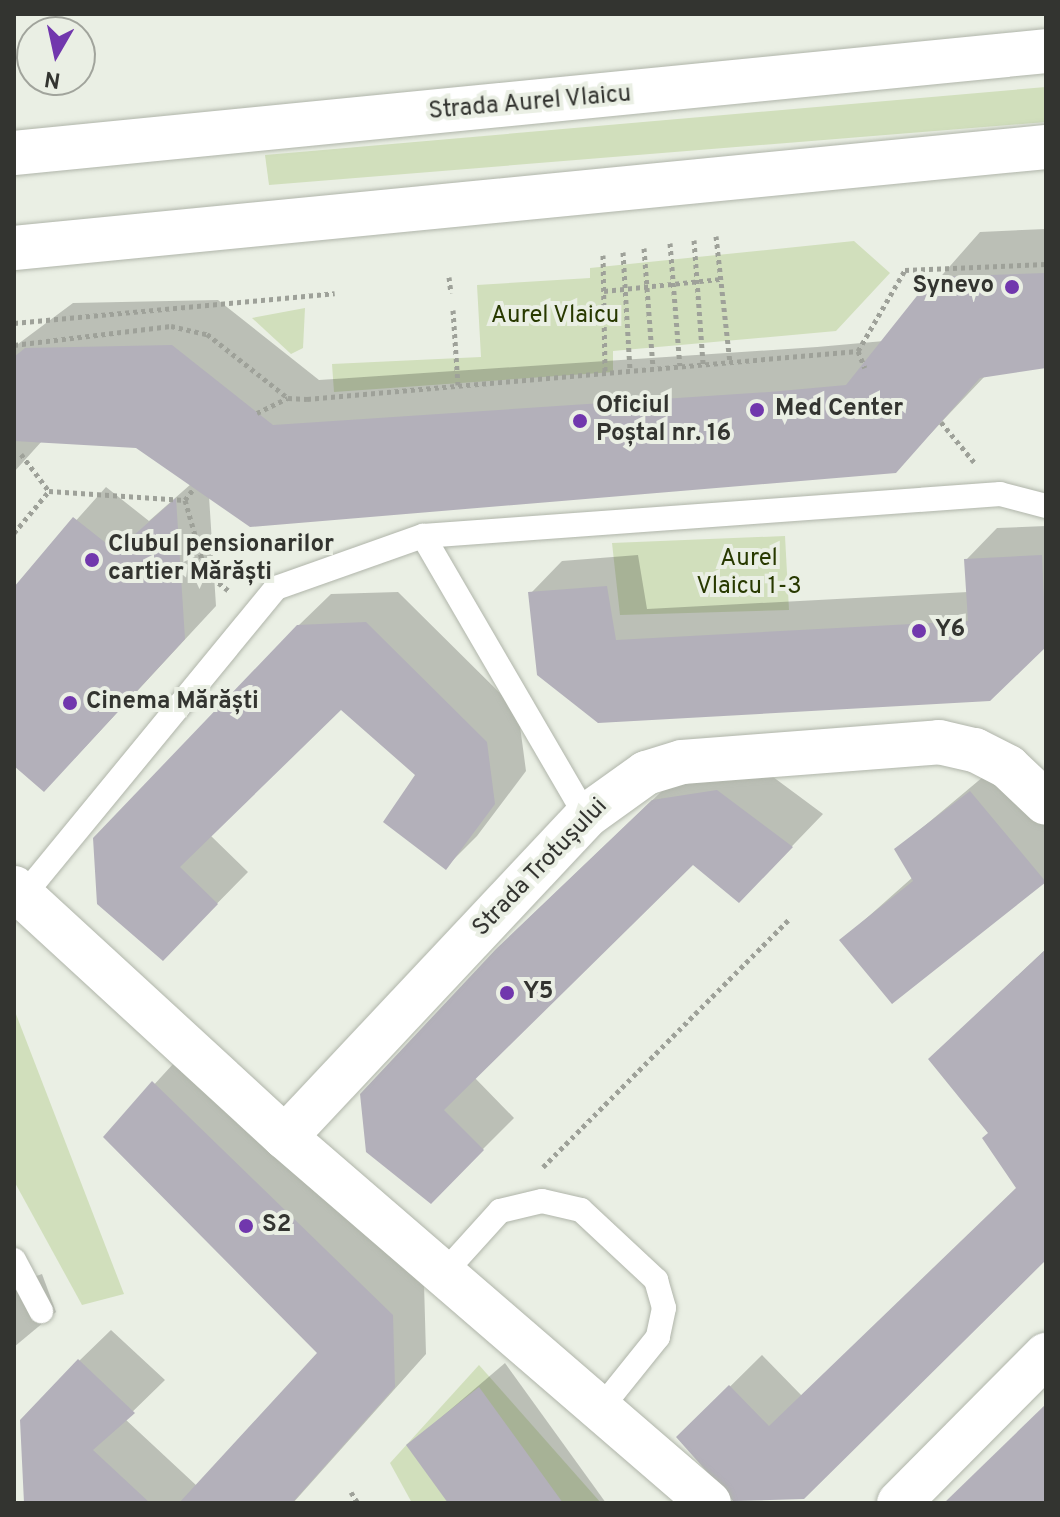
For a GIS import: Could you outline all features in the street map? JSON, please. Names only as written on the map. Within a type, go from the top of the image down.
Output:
[{"type":"street","name":"Strada Aurel Vlaicu","points":[[14,153],[1046,51]]},
{"type":"street","points":[[14,248],[1046,147]]},
{"type":"street","name":"Strada Trotușului","points":[[285,1137],[586,816],[646,773],[682,762],[939,742],[975,750],[1008,767],[1046,803]]},
{"type":"street","points":[[19,892],[285,1137],[709,1503]]},
{"type":"street","points":[[899,1503],[1046,1355]]},
{"type":"lane","points":[[19,892],[276,588],[423,536],[1000,494],[1046,506]]},
{"type":"lane","points":[[423,536],[586,816]]},
{"type":"lane","points":[[443,1274],[500,1211],[542,1201],[581,1210],[656,1280],[664,1308],[658,1337],[601,1408]]},
{"type":"lane","points":[[14,1260],[41,1311]]},
{"type":"path","points":[[716,236],[730,362]]},
{"type":"path","points":[[694,240],[703,364]]},
{"type":"path","points":[[670,243],[680,366]]},
{"type":"path","points":[[644,248],[653,368]]},
{"type":"path","points":[[623,252],[630,371]]},
{"type":"path","points":[[603,255],[605,373]]},
{"type":"path","points":[[858,351],[905,270],[1046,264]]},
{"type":"path","points":[[449,277],[451,293]]},
{"type":"path","points":[[604,291],[721,279]]},
{"type":"path","points":[[14,323],[335,293]]},
{"type":"path","points":[[453,310],[458,385]]},
{"type":"path","points":[[14,345],[171,326],[207,334],[288,398]]},
{"type":"path","points":[[257,413],[288,398],[858,351]]},
{"type":"path","points":[[858,351],[865,368]]},
{"type":"path","points":[[21,454],[49,491],[185,500]]},
{"type":"path","points":[[185,500],[194,488]]},
{"type":"path","points":[[14,533],[49,491]]},
{"type":"path","points":[[185,500],[206,573],[256,613]]},
{"type":"path","points":[[500,1211],[790,918]]},
{"type":"path","points":[[351,1492],[358,1503]]},
{"type":"green space","points":[[1046,87],[1046,122],[269,185],[265,155]]},
{"type":"green space","name":"Aurel Vlaicu","points":[[854,241],[890,273],[836,331],[613,351],[613,372],[334,392],[332,364],[481,357],[477,285],[590,278],[590,268]]},
{"type":"green space","points":[[305,308],[303,348],[291,354],[252,318]]},
{"type":"green space","name":"Aurel Vlaicu 1-3","points":[[785,536],[789,610],[620,615],[612,543]]},
{"type":"green space","points":[[14,1009],[124,1294],[82,1305],[14,1181]]},
{"type":"green space","points":[[479,1365],[601,1503],[412,1503],[390,1463]]},
{"type":"building","points":[[1046,273],[1046,368],[980,378],[896,473],[250,527],[136,448],[14,441],[14,357],[25,348],[172,345],[273,425],[769,392],[846,385],[932,277]]},
{"type":"building","name":"Cinema Mărăști","points":[[176,498],[185,639],[44,792],[14,766],[14,587],[73,517],[116,551]]},
{"type":"building","name":"Y6","points":[[1042,555],[1046,647],[990,701],[598,723],[537,675],[528,592],[607,586],[616,640],[968,621],[964,559]]},
{"type":"building","points":[[366,622],[487,742],[495,804],[446,870],[383,822],[415,775],[341,710],[180,867],[218,904],[163,961],[97,904],[93,838],[297,625]]},
{"type":"building","name":"Y5","points":[[717,790],[793,847],[739,903],[693,865],[444,1110],[484,1150],[431,1204],[366,1152],[360,1094],[496,949],[652,800]]},
{"type":"building","points":[[970,791],[1046,882],[892,1004],[839,940],[913,881],[894,849]]},
{"type":"building","points":[[1046,949],[1046,1260],[804,1499],[733,1501],[676,1437],[729,1385],[769,1426],[1016,1188],[982,1138],[988,1133],[928,1059]]},
{"type":"building","name":"S2","points":[[152,1081],[393,1315],[395,1387],[292,1503],[179,1503],[317,1353],[103,1137]]},
{"type":"building","points":[[78,1359],[135,1413],[93,1450],[150,1503],[24,1503],[20,1420]]},
{"type":"building","points":[[479,1387],[563,1503],[448,1503],[406,1445]]},
{"type":"building","points":[[1046,1404],[1046,1503],[944,1503]]},
{"type":"place","name":"Synevo","points":[[1012,287]]},
{"type":"place","name":"Med Center","points":[[757,410]]},
{"type":"place","name":"Oficiul Poștal nr. 16","points":[[580,421]]},
{"type":"place","name":"Clubul pensionarilor cartier Mărăști","points":[[92,560]]},
{"type":"place","name":"Y6","points":[[919,631]]},
{"type":"place","name":"Cinema Mărăști","points":[[70,703]]},
{"type":"place","name":"Y5","points":[[507,993]]},
{"type":"place","name":"S2","points":[[246,1226]]}]
